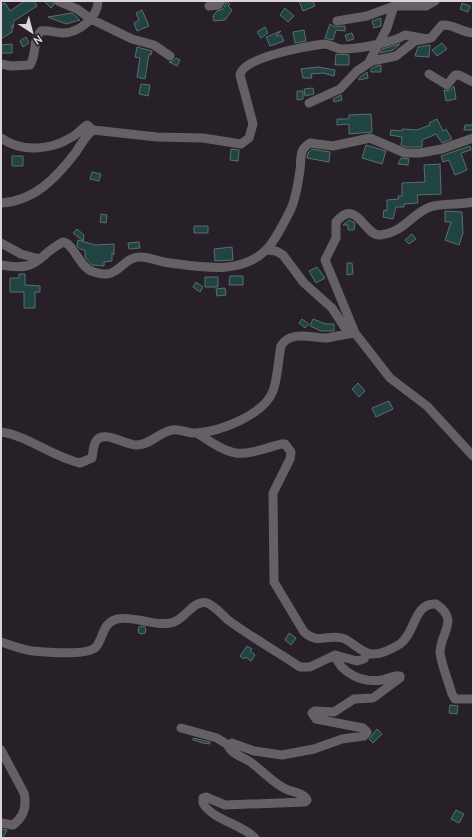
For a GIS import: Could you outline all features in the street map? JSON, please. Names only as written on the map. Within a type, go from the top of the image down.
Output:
[{"type":"street","points":[[58,1],[80,10],[91,19],[132,39],[150,43],[170,56]]},
{"type":"street","points":[[1,64],[10,66],[30,65],[33,61],[37,36],[41,31],[67,32],[76,29],[91,19],[97,10],[98,1]]},
{"type":"street","points":[[209,6],[218,6],[221,1]]},
{"type":"street","points":[[336,21],[368,16],[394,6],[420,7],[435,1]]},
{"type":"street","points":[[369,62],[378,43],[388,28],[394,6]]},
{"type":"street","points":[[309,102],[340,89],[357,71],[369,62],[396,56],[415,41],[427,39],[434,35],[437,29],[444,24],[452,26],[462,32],[473,33]]},
{"type":"street","points":[[1,138],[8,143],[19,146],[43,148],[74,136],[87,126],[92,127],[93,130],[145,136],[203,138],[241,144],[249,138],[253,124],[240,78],[240,72],[246,65],[265,57],[317,45],[328,44],[343,49],[395,40],[405,35],[427,39]]},
{"type":"street","points":[[428,74],[447,84],[455,75],[459,75],[473,82]]},
{"type":"street","points":[[1,203],[18,200],[40,190],[62,169],[93,130]]},
{"type":"street","points":[[1,265],[17,267],[29,266],[59,243],[67,242],[85,268],[99,274],[106,274],[118,270],[128,261],[136,258],[223,268],[251,260],[266,250],[291,208],[299,180],[302,152],[310,143],[333,146],[370,138],[406,153],[420,153],[442,149],[473,138]]},
{"type":"street","points":[[352,333],[325,264],[325,260],[336,238],[336,222],[350,214],[357,216],[372,233],[380,235],[399,230],[421,212],[431,207],[473,202]]},
{"type":"street","points":[[1,243],[21,254],[40,259]]},
{"type":"street","points":[[266,250],[276,251],[283,255],[304,284],[332,308],[390,378],[427,406],[473,456]]},
{"type":"street","points":[[197,433],[239,421],[265,404],[273,391],[281,346],[284,341],[294,336],[327,338],[352,333]]},
{"type":"street","points":[[1,432],[17,436],[54,455],[80,463],[92,458],[95,442],[100,437],[107,437],[132,445],[138,445],[148,443],[173,429],[197,433],[231,453],[246,454],[281,444],[288,447],[291,452],[290,459],[273,493],[274,582],[304,632],[310,637],[318,639],[331,637],[341,638],[367,653],[372,654],[385,652],[400,644],[407,638],[420,611],[426,606],[436,604],[445,610],[449,619],[440,652],[452,694],[456,699],[473,699]]},
{"type":"street","points":[[1,642],[32,651],[86,652],[96,647],[103,630],[112,620],[124,618],[145,622],[172,622],[179,619],[195,605],[203,602],[209,603],[228,620],[300,667],[310,667],[335,655],[357,661],[364,659],[367,653]]},
{"type":"street","points":[[228,745],[232,743],[254,751],[282,755],[314,749],[342,739],[366,735],[367,732],[363,728],[316,718],[312,713],[315,711],[334,712],[354,699],[372,699],[397,682],[400,676],[369,681],[349,673],[341,667],[335,655]]},
{"type":"street","points":[[181,728],[217,738],[228,745],[230,750],[253,764],[272,781],[286,789],[304,796],[307,800],[305,802],[282,804],[225,805],[206,797],[203,798],[203,803],[209,809],[233,825],[245,829],[255,838]]},
{"type":"street","points":[[1,750],[6,757],[26,800],[25,810],[20,820],[13,825],[1,823]]},
{"type":"building","points":[[25,1],[34,1],[37,6],[14,21],[13,28],[12,25],[12,32],[1,39],[1,5],[5,3],[10,11]]},
{"type":"building","points":[[44,1],[52,1],[54,5],[51,8]]},
{"type":"building","points":[[299,1],[313,1],[315,6],[303,11]]},
{"type":"building","points":[[227,2],[230,4],[228,6],[232,10],[225,20],[214,21],[213,16],[217,11],[223,9]]},
{"type":"building","points":[[462,3],[470,6],[468,12],[460,9]]},
{"type":"building","points":[[285,8],[294,16],[288,22],[280,15]]},
{"type":"building","points":[[142,10],[149,26],[137,31],[134,23],[139,20],[136,13]]},
{"type":"building","points":[[72,13],[80,20],[66,24],[48,17]]},
{"type":"building","points":[[381,18],[381,26],[374,28],[372,21]]},
{"type":"building","points":[[330,24],[335,27],[345,26],[345,31],[336,30],[333,40],[325,38]]},
{"type":"building","points":[[265,27],[268,33],[261,38],[257,32]]},
{"type":"building","points":[[304,30],[306,41],[295,43],[293,32]]},
{"type":"building","points":[[281,31],[276,36],[281,35],[284,41],[270,46],[266,37]]},
{"type":"building","points":[[352,33],[354,39],[347,41],[345,35]]},
{"type":"building","points":[[26,37],[29,43],[23,47],[20,41]]},
{"type":"building","points":[[442,43],[447,49],[437,56],[432,50]]},
{"type":"building","points":[[12,44],[12,53],[1,53],[1,45]]},
{"type":"building","points":[[400,44],[393,50],[380,53],[382,49]]},
{"type":"building","points":[[430,45],[429,57],[415,56],[418,47]]},
{"type":"building","points":[[137,47],[152,51],[151,55],[149,54],[145,79],[137,77],[140,58],[135,57]]},
{"type":"building","points":[[336,54],[349,55],[349,65],[335,65]]},
{"type":"building","points":[[176,58],[180,60],[177,66],[169,62],[173,61]]},
{"type":"building","points":[[381,65],[381,72],[371,72],[371,69]]},
{"type":"building","points":[[318,67],[335,70],[334,76],[323,73],[311,74],[312,78],[303,78],[301,69]]},
{"type":"building","points":[[367,72],[368,78],[359,80],[359,78]]},
{"type":"building","points":[[141,84],[150,85],[148,96],[139,94]]},
{"type":"building","points":[[454,86],[456,99],[446,101],[444,90],[449,91]]},
{"type":"building","points":[[313,88],[314,94],[305,96],[304,89]]},
{"type":"building","points":[[297,91],[303,91],[303,99],[297,100]]},
{"type":"building","points":[[341,95],[342,100],[334,102],[333,99]]},
{"type":"building","points":[[371,114],[372,132],[349,134],[349,124],[337,125],[337,119],[349,119],[349,115]]},
{"type":"building","points":[[437,119],[443,131],[446,129],[452,139],[442,143],[436,134],[422,140],[422,147],[406,147],[401,145],[402,137],[390,135],[391,130],[417,130],[430,125],[429,123]]},
{"type":"building","points":[[465,125],[473,125],[473,130],[464,130]]},
{"type":"building","points":[[366,145],[386,151],[382,164],[362,158]]},
{"type":"building","points":[[470,146],[471,150],[461,153],[467,170],[455,175],[449,160],[443,162],[441,156]]},
{"type":"building","points":[[231,149],[239,150],[238,161],[230,160]]},
{"type":"building","points":[[312,149],[330,152],[329,162],[307,158],[308,153]]},
{"type":"building","points":[[12,156],[23,156],[23,166],[12,166]]},
{"type":"building","points":[[401,158],[409,159],[408,165],[398,164]]},
{"type":"building","points":[[440,164],[441,194],[417,195],[418,203],[404,204],[404,207],[396,207],[393,219],[383,217],[384,210],[387,211],[387,200],[399,199],[398,196],[402,196],[402,183],[425,182],[424,165]]},
{"type":"building","points":[[92,172],[101,174],[99,181],[90,179]]},
{"type":"building","points":[[445,211],[462,212],[463,233],[459,245],[445,240],[451,222],[445,222]]},
{"type":"building","points":[[101,214],[107,215],[106,223],[100,222]]},
{"type":"building","points":[[349,220],[355,223],[354,230],[348,230],[348,225],[343,225]]},
{"type":"building","points":[[194,226],[208,226],[208,233],[194,233]]},
{"type":"building","points":[[77,229],[84,235],[83,241],[73,233]]},
{"type":"building","points":[[412,234],[416,239],[409,244],[405,240]]},
{"type":"building","points":[[78,240],[95,245],[114,244],[114,255],[112,253],[112,261],[104,262],[104,266],[92,265],[85,257],[85,250],[80,249],[77,246]]},
{"type":"building","points":[[139,242],[140,248],[129,249],[128,243]]},
{"type":"building","points":[[232,247],[233,260],[215,261],[214,249]]},
{"type":"building","points":[[347,263],[352,263],[353,274],[347,275]]},
{"type":"building","points":[[317,267],[325,278],[316,283],[309,271]]},
{"type":"building","points":[[19,274],[25,274],[25,285],[40,286],[40,292],[35,292],[35,308],[24,308],[24,292],[10,292],[10,278],[19,278]]},
{"type":"building","points":[[230,276],[243,276],[243,285],[229,285]]},
{"type":"building","points":[[205,277],[218,277],[218,287],[205,287]]},
{"type":"building","points":[[196,282],[203,287],[200,292],[193,287]]},
{"type":"building","points":[[225,288],[226,295],[217,296],[216,289]]},
{"type":"building","points":[[302,319],[309,324],[305,328],[299,323]]},
{"type":"building","points":[[313,319],[326,324],[334,324],[334,331],[321,331],[310,326]]},
{"type":"building","points":[[358,383],[365,391],[359,397],[352,389]]},
{"type":"building","points":[[389,401],[393,409],[376,417],[372,408]]},
{"type":"building","points":[[142,626],[145,627],[145,633],[142,634],[139,633],[138,630],[139,627]]},
{"type":"building","points":[[289,633],[296,638],[291,645],[285,640]]},
{"type":"building","points":[[247,646],[252,649],[250,651],[255,655],[251,661],[246,657],[244,659],[240,656]]},
{"type":"building","points":[[450,705],[458,706],[457,714],[449,713]]},
{"type":"building","points":[[377,729],[382,734],[373,743],[369,739]]},
{"type":"building","points":[[193,738],[210,742],[210,744],[193,740]]},
{"type":"building","points":[[456,810],[464,814],[459,823],[451,819]]},
{"type":"building","points":[[1,829],[7,830],[3,838],[1,838]]}]
